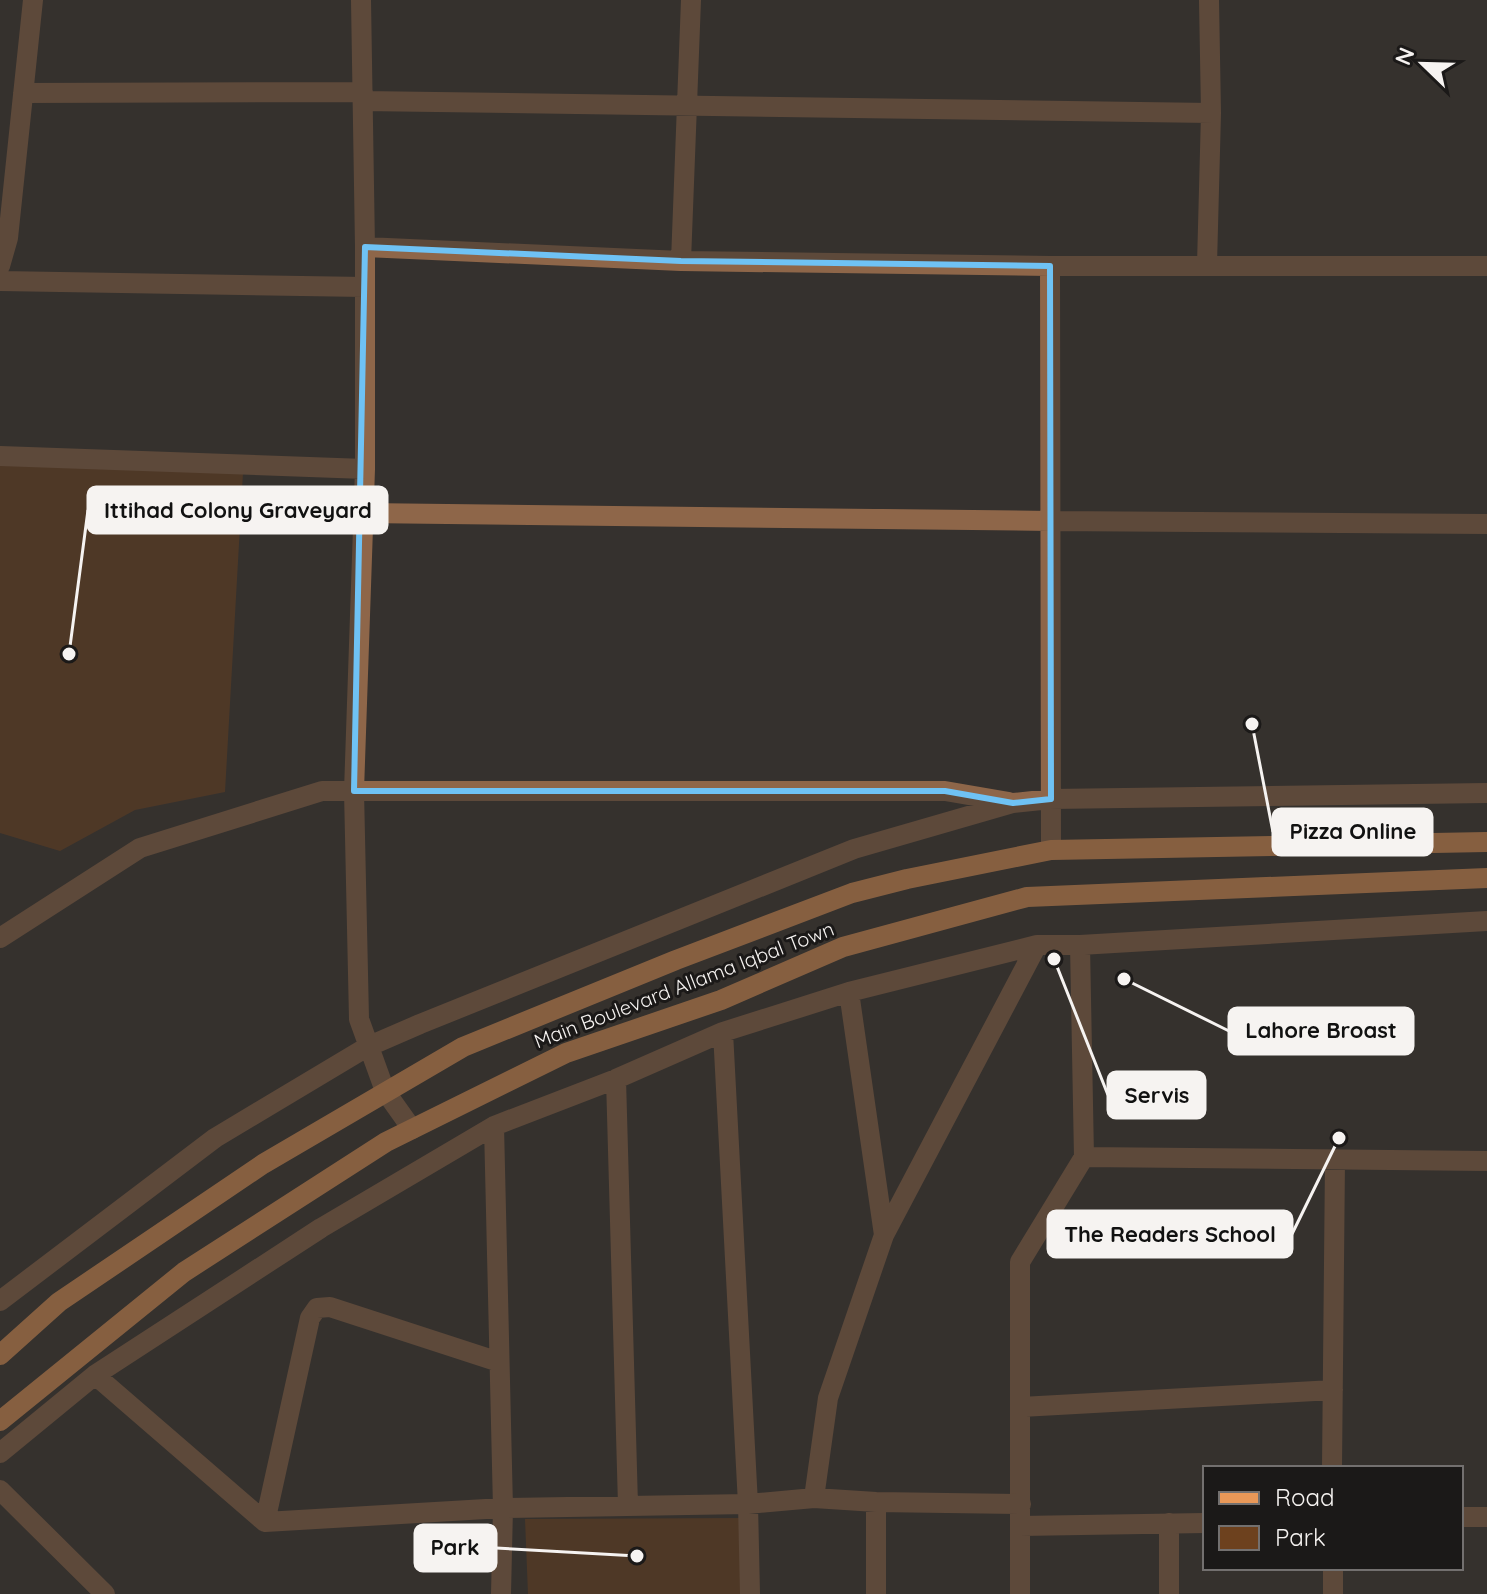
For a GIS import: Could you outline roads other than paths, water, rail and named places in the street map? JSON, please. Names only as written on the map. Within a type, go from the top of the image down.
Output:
[{"type":"main road","name":"Main Boulevard Allama Iqbal Town","points":[[0,1355],[72,1294],[263,1164],[463,1047],[676,960],[852,893],[1051,850],[1487,842]]},
{"type":"main road","name":"Main Boulevard Allama Iqbal Town","points":[[0,1421],[184,1272],[386,1142],[566,1053],[721,1000],[843,947],[1027,897],[1487,878]]},
{"type":"street","points":[[0,266],[8,238],[33,0]]},
{"type":"street","points":[[361,0],[365,469],[354,791],[359,1019],[385,1091],[412,1129]]},
{"type":"street","points":[[681,261],[691,0]]},
{"type":"street","points":[[1207,265],[1211,113],[1209,0]]},
{"type":"street","points":[[23,93],[1211,113]]},
{"type":"street","points":[[365,247],[681,261],[1050,266],[1487,266]]},
{"type":"street","points":[[1050,266],[1051,850]]},
{"type":"street","points":[[0,281],[365,287]]},
{"type":"street","points":[[0,456],[365,469]]},
{"type":"street","points":[[364,513],[1487,524]]},
{"type":"street","points":[[0,938],[140,848],[322,791],[945,791],[1013,803]]},
{"type":"street","points":[[0,1301],[215,1138],[367,1047],[854,849],[1013,803],[1051,799],[1487,793]]},
{"type":"street","points":[[0,1453],[95,1375],[321,1228],[494,1126],[616,1079],[723,1032],[849,992],[1037,945],[1487,921]]},
{"type":"street","points":[[814,1498],[828,1398],[884,1235],[1037,945]]},
{"type":"street","points":[[1020,1594],[1020,1262],[1084,1157],[1080,945]]},
{"type":"street","points":[[849,992],[884,1235]]},
{"type":"street","points":[[723,1032],[750,1594]]},
{"type":"street","points":[[616,1079],[628,1505]]},
{"type":"street","points":[[494,1126],[503,1508],[501,1594]]},
{"type":"street","points":[[1084,1157],[1487,1161]]},
{"type":"street","points":[[1332,1466],[1335,1160]]},
{"type":"street","points":[[265,1522],[310,1318],[317,1308],[330,1307],[499,1362]]},
{"type":"street","points":[[95,1375],[265,1522],[503,1508],[748,1504],[814,1498],[1021,1504]]},
{"type":"street","points":[[1021,1407],[1333,1390]]},
{"type":"street","points":[[0,1490],[105,1594]]},
{"type":"street","points":[[876,1502],[876,1594]]},
{"type":"street","points":[[1463,1517],[1487,1517]]},
{"type":"street","points":[[1169,1523],[1169,1594]]},
{"type":"street","points":[[1020,1526],[1203,1523]]},
{"type":"street","points":[[1333,1570],[1333,1594]]},
{"type":"place","name":"Ittihad Colony Graveyard","points":[[69,654]]},
{"type":"place","name":"Pizza Online","points":[[1252,724]]},
{"type":"place","name":"Servis","points":[[1054,959]]},
{"type":"place","name":"Lahore Broast","points":[[1124,979]]},
{"type":"place","name":"The Readers School","points":[[1339,1138]]},
{"type":"place","name":"Park","points":[[637,1556]]}]
